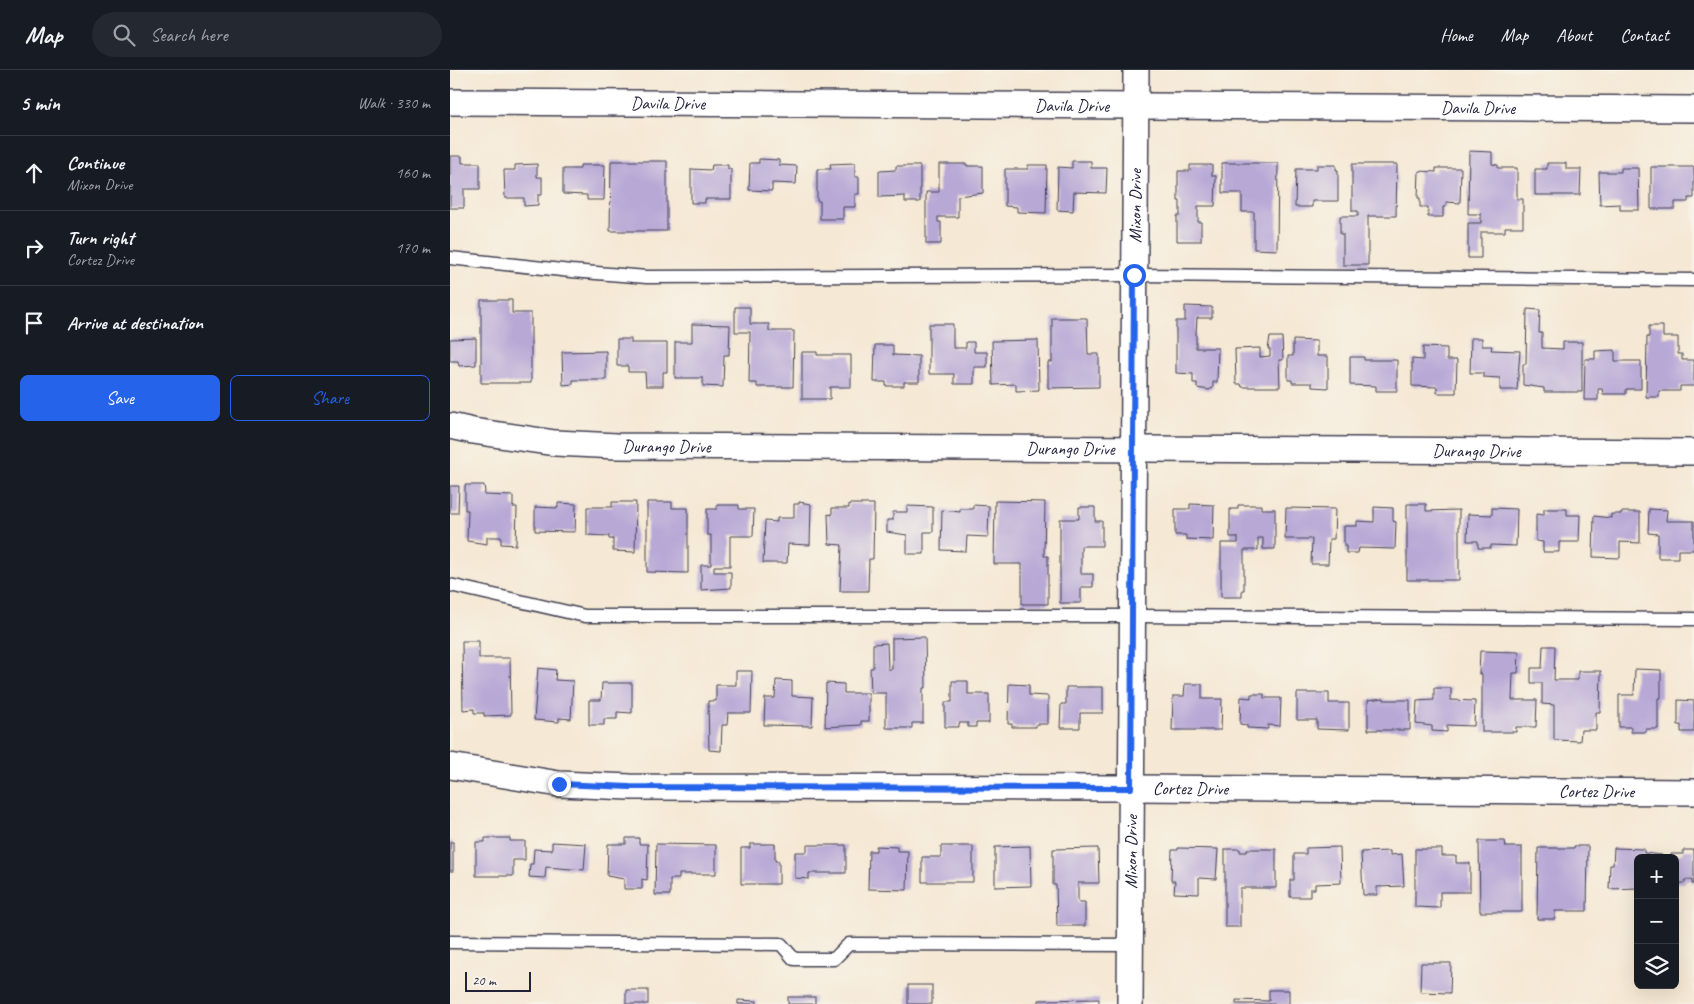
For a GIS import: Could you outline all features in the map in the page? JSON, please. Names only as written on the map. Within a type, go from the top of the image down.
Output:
[{"type":"street","name":"Mixon Drive","points":[[1130,1004],[1136,70]]},
{"type":"street","name":"Davila Drive","points":[[450,102],[1694,109]]},
{"type":"street","name":"Durango Drive","points":[[450,426],[555,444],[617,446],[1694,452]]},
{"type":"street","name":"Cortez Drive","points":[[450,766],[559,784],[594,786],[1694,792]]},
{"type":"lane","points":[[450,258],[648,277],[1134,275],[1694,280]]},
{"type":"lane","points":[[450,585],[585,616],[1694,619]]},
{"type":"lane","points":[[450,942],[781,944],[794,959],[834,959],[849,944],[1130,945]]},
{"type":"building","points":[[1469,151],[1492,152],[1492,164],[1498,165],[1498,168],[1517,168],[1517,199],[1523,199],[1523,227],[1505,227],[1505,232],[1481,232],[1481,258],[1468,258],[1468,223],[1481,223],[1481,214],[1468,214]]},
{"type":"building","points":[[450,156],[462,156],[462,163],[480,163],[480,189],[464,189],[464,208],[450,208]]},
{"type":"building","points":[[759,159],[779,160],[779,165],[797,166],[796,184],[772,183],[772,191],[749,190],[750,163],[759,163]]},
{"type":"building","points":[[611,161],[667,161],[667,231],[610,231]]},
{"type":"building","points":[[1072,161],[1091,161],[1091,168],[1107,168],[1106,193],[1074,192],[1073,211],[1057,210],[1058,167],[1072,168]]},
{"type":"building","points":[[855,163],[855,177],[859,177],[859,194],[855,194],[855,207],[843,207],[843,219],[820,219],[820,201],[817,201],[817,169],[831,169],[830,164]]},
{"type":"building","points":[[1222,163],[1278,163],[1277,250],[1254,249],[1254,212],[1242,212],[1242,193],[1222,193]]},
{"type":"building","points":[[1547,163],[1566,163],[1566,169],[1581,169],[1580,195],[1535,195],[1535,169],[1547,169]]},
{"type":"building","points":[[537,164],[537,177],[542,177],[542,195],[538,195],[538,205],[524,206],[524,198],[505,198],[504,170],[515,170],[515,165]]},
{"type":"building","points":[[939,164],[983,166],[983,193],[958,196],[958,217],[938,217],[938,222],[941,222],[941,244],[926,244],[926,192],[939,192]]},
{"type":"building","points":[[1352,164],[1397,164],[1396,216],[1368,216],[1368,265],[1343,265],[1343,234],[1340,234],[1340,216],[1358,216],[1358,211],[1352,211]]},
{"type":"building","points":[[580,165],[605,165],[604,200],[587,200],[587,195],[563,194],[563,169],[580,169]]},
{"type":"building","points":[[712,165],[728,165],[728,169],[731,169],[731,199],[705,199],[705,203],[691,203],[691,169],[711,170]]},
{"type":"building","points":[[1028,165],[1047,165],[1046,213],[1017,212],[1017,207],[1005,206],[1005,169],[1028,169]]},
{"type":"building","points":[[1190,165],[1212,165],[1212,176],[1216,176],[1215,206],[1198,206],[1198,222],[1201,222],[1201,241],[1177,241],[1177,216],[1180,216],[1178,171],[1190,171]]},
{"type":"building","points":[[1317,165],[1336,165],[1336,170],[1338,170],[1338,201],[1312,201],[1312,207],[1295,207],[1296,169],[1317,169]]},
{"type":"building","points":[[896,166],[920,166],[920,202],[905,202],[905,196],[879,197],[879,171],[896,170]]},
{"type":"building","points":[[1651,167],[1694,167],[1694,198],[1688,198],[1688,202],[1675,202],[1675,209],[1651,209]]},
{"type":"building","points":[[1436,168],[1461,168],[1460,203],[1446,202],[1446,207],[1443,207],[1443,217],[1428,217],[1428,207],[1420,207],[1420,198],[1418,198],[1419,171],[1436,172]]},
{"type":"building","points":[[1621,168],[1638,168],[1639,210],[1620,210],[1620,204],[1600,205],[1599,172],[1621,172]]},
{"type":"building","points":[[481,300],[512,300],[512,313],[531,313],[531,383],[481,383]]},
{"type":"building","points":[[1185,306],[1212,307],[1212,318],[1197,318],[1196,333],[1196,348],[1218,348],[1217,382],[1213,382],[1213,388],[1209,390],[1197,388],[1197,383],[1193,383],[1193,374],[1176,373],[1176,321],[1185,321]]},
{"type":"building","points":[[735,307],[750,307],[750,324],[769,324],[769,331],[794,331],[793,387],[757,387],[757,383],[749,383],[750,332],[735,332]]},
{"type":"building","points":[[1527,309],[1540,310],[1539,333],[1542,333],[1542,348],[1563,349],[1563,342],[1582,342],[1582,392],[1544,392],[1544,388],[1523,385],[1523,364],[1526,364]]},
{"type":"building","points":[[1052,318],[1087,318],[1088,354],[1099,354],[1099,387],[1048,388],[1048,362],[1052,362]]},
{"type":"building","points":[[692,324],[730,325],[729,355],[724,355],[723,387],[703,386],[703,378],[675,378],[675,342],[692,342]]},
{"type":"building","points":[[929,324],[953,324],[953,348],[966,348],[966,342],[974,342],[974,352],[987,352],[987,367],[974,367],[974,384],[954,384],[954,374],[929,374]]},
{"type":"building","points":[[1649,326],[1663,326],[1663,337],[1678,337],[1678,354],[1682,354],[1682,360],[1694,360],[1694,386],[1680,386],[1680,391],[1659,391],[1659,397],[1646,397],[1647,337],[1649,337]]},
{"type":"building","points":[[1270,337],[1282,337],[1283,360],[1279,360],[1280,387],[1242,387],[1241,384],[1236,384],[1235,349],[1260,348],[1260,357],[1270,356],[1270,349],[1268,349]]},
{"type":"building","points":[[476,338],[476,365],[459,366],[458,361],[450,361],[450,339]]},
{"type":"building","points":[[1471,338],[1482,338],[1482,346],[1492,346],[1491,350],[1520,351],[1517,390],[1500,390],[1500,378],[1483,377],[1483,373],[1470,373]]},
{"type":"building","points":[[617,339],[631,339],[631,343],[667,343],[667,372],[663,372],[663,386],[646,386],[645,372],[628,372],[628,366],[617,366]]},
{"type":"building","points":[[1038,340],[1039,390],[1016,391],[1016,384],[993,385],[992,341]]},
{"type":"building","points":[[1293,340],[1317,341],[1317,356],[1328,356],[1328,388],[1312,387],[1312,383],[1292,383],[1292,380],[1288,380],[1288,356],[1293,356]]},
{"type":"building","points":[[875,345],[893,345],[893,355],[919,356],[919,382],[904,382],[904,386],[886,386],[886,382],[874,382]]},
{"type":"building","points":[[1423,347],[1447,348],[1447,360],[1457,360],[1456,393],[1437,393],[1437,387],[1412,386],[1412,359],[1423,360]]},
{"type":"building","points":[[1615,350],[1615,361],[1641,361],[1641,389],[1626,389],[1626,394],[1603,394],[1602,389],[1598,389],[1598,400],[1584,400],[1585,359],[1595,359],[1595,351]]},
{"type":"building","points":[[606,351],[606,380],[573,380],[573,384],[563,385],[562,352]]},
{"type":"building","points":[[802,352],[817,352],[817,355],[851,355],[851,387],[830,387],[830,399],[802,399]]},
{"type":"building","points":[[1350,357],[1364,357],[1364,360],[1397,360],[1397,391],[1376,391],[1376,386],[1350,385]]},
{"type":"building","points":[[465,485],[484,485],[484,495],[513,496],[513,507],[517,507],[516,545],[501,544],[501,537],[487,537],[487,544],[467,541],[468,510],[465,510]]},
{"type":"building","points":[[450,486],[459,486],[458,513],[450,513]]},
{"type":"building","points":[[995,501],[1045,502],[1044,556],[1048,556],[1048,604],[1022,604],[1022,564],[994,564]]},
{"type":"building","points":[[612,502],[636,502],[635,552],[613,551],[613,539],[609,539],[609,536],[587,535],[587,507],[612,507]]},
{"type":"building","points":[[647,502],[672,502],[672,508],[688,508],[688,573],[647,572]]},
{"type":"building","points":[[799,502],[811,504],[810,545],[788,544],[787,563],[763,563],[765,521],[777,522],[777,518],[794,518],[794,504],[799,504]]},
{"type":"building","points":[[558,503],[576,504],[575,532],[535,531],[535,507],[558,508]]},
{"type":"building","points":[[849,504],[874,504],[873,559],[869,559],[868,591],[840,591],[842,545],[829,544],[828,514],[832,515],[832,508],[849,508]]},
{"type":"building","points":[[1190,504],[1214,505],[1213,540],[1186,539],[1186,535],[1175,535],[1175,509],[1190,509]]},
{"type":"building","points":[[1407,504],[1426,504],[1426,511],[1459,510],[1459,580],[1407,580]]},
{"type":"building","points":[[717,505],[739,505],[739,509],[754,509],[753,536],[730,536],[730,566],[714,566],[714,572],[731,572],[731,588],[701,590],[701,565],[711,565],[711,535],[707,535],[707,509],[717,509]]},
{"type":"building","points":[[973,505],[989,506],[988,537],[967,536],[966,551],[941,550],[942,510],[960,512],[960,509],[973,509]]},
{"type":"building","points":[[1238,505],[1261,505],[1261,509],[1275,509],[1275,549],[1263,549],[1263,538],[1258,538],[1258,550],[1244,550],[1244,590],[1242,590],[1242,597],[1221,597],[1221,543],[1238,543],[1238,537],[1230,537],[1230,509],[1238,509]]},
{"type":"building","points":[[907,506],[933,507],[933,532],[924,532],[924,554],[907,554],[907,535],[887,532],[887,520],[893,520],[893,512],[907,512]]},
{"type":"building","points":[[1079,507],[1095,507],[1095,521],[1102,521],[1102,546],[1081,546],[1081,574],[1093,574],[1093,587],[1081,587],[1081,603],[1060,603],[1060,519],[1079,519]]},
{"type":"building","points":[[1374,507],[1393,508],[1393,521],[1396,522],[1395,549],[1359,548],[1358,553],[1346,553],[1344,526],[1357,526],[1357,521],[1374,522]]},
{"type":"building","points":[[1286,508],[1335,509],[1334,539],[1329,539],[1328,564],[1311,564],[1312,539],[1285,539]]},
{"type":"building","points":[[1492,508],[1517,509],[1516,546],[1491,545],[1491,548],[1478,548],[1478,541],[1467,541],[1468,514],[1492,515]]},
{"type":"building","points":[[1544,509],[1567,509],[1567,515],[1580,515],[1579,542],[1559,542],[1559,552],[1543,552],[1543,542],[1536,541],[1536,514],[1544,515]]},
{"type":"building","points":[[1649,509],[1667,510],[1666,521],[1694,521],[1694,550],[1678,550],[1678,558],[1658,558],[1658,534],[1648,533]]},
{"type":"building","points":[[1621,512],[1640,512],[1640,543],[1620,542],[1620,558],[1593,557],[1594,516],[1611,518],[1611,514],[1621,514]]},
{"type":"building","points":[[925,637],[926,688],[923,688],[923,723],[912,723],[912,728],[886,728],[886,693],[871,693],[870,668],[873,668],[873,644],[887,643],[888,669],[892,669],[892,638]]},
{"type":"building","points":[[462,641],[479,641],[479,658],[510,658],[511,715],[484,716],[484,713],[474,713],[474,709],[463,710]]},
{"type":"building","points":[[1543,646],[1555,646],[1554,680],[1578,680],[1578,671],[1601,671],[1600,712],[1596,712],[1596,730],[1581,730],[1580,741],[1554,740],[1554,705],[1542,704],[1542,683],[1531,683],[1531,668],[1542,668]]},
{"type":"building","points":[[1480,651],[1519,652],[1518,673],[1513,673],[1512,700],[1537,700],[1536,727],[1516,727],[1516,732],[1482,732],[1482,674],[1479,674]]},
{"type":"building","points":[[538,668],[556,670],[555,680],[573,681],[571,719],[559,718],[559,722],[534,720]]},
{"type":"building","points":[[1635,669],[1661,670],[1661,698],[1658,698],[1658,729],[1646,729],[1646,732],[1631,732],[1631,727],[1619,727],[1619,695],[1634,695]]},
{"type":"building","points":[[736,671],[752,671],[751,713],[728,713],[727,725],[722,725],[721,751],[709,750],[708,701],[716,701],[716,685],[736,685]]},
{"type":"building","points":[[776,680],[792,681],[792,696],[813,697],[812,726],[764,725],[765,698],[775,698]]},
{"type":"building","points":[[952,681],[968,681],[968,694],[989,694],[989,723],[976,723],[976,727],[968,727],[968,723],[959,723],[959,727],[945,727],[945,702],[952,702]]},
{"type":"building","points":[[602,683],[632,683],[632,713],[617,712],[617,719],[604,719],[604,725],[589,725],[589,700],[601,700]]},
{"type":"building","points":[[826,683],[844,684],[844,693],[869,693],[869,721],[861,721],[861,725],[825,727]]},
{"type":"building","points":[[1009,684],[1029,685],[1029,695],[1048,696],[1048,724],[1036,724],[1036,727],[1012,727],[1012,724],[1008,724]]},
{"type":"building","points":[[1185,684],[1202,684],[1202,699],[1222,699],[1221,730],[1172,730],[1173,696],[1184,696]]},
{"type":"building","points":[[1066,687],[1103,687],[1103,713],[1080,713],[1080,728],[1060,728],[1061,704],[1066,704]]},
{"type":"building","points":[[1434,688],[1451,688],[1451,700],[1475,701],[1474,726],[1447,725],[1447,732],[1432,731],[1432,726],[1416,724],[1417,701],[1434,700]]},
{"type":"building","points":[[1297,693],[1329,693],[1329,703],[1349,703],[1349,730],[1317,729],[1317,720],[1297,720]]},
{"type":"building","points":[[1251,694],[1264,694],[1264,698],[1281,698],[1280,726],[1268,725],[1268,729],[1247,728],[1247,725],[1240,724],[1241,697],[1251,698]]},
{"type":"building","points":[[1384,698],[1384,700],[1410,700],[1410,730],[1368,730],[1368,700]]},
{"type":"building","points":[[1678,700],[1694,701],[1694,732],[1681,732],[1681,725],[1678,725]]},
{"type":"building","points":[[485,838],[510,838],[510,841],[525,841],[525,860],[513,860],[513,876],[476,876],[476,842],[485,842]]},
{"type":"building","points":[[626,838],[639,838],[639,844],[648,844],[647,880],[642,879],[642,889],[624,889],[624,879],[607,876],[608,844],[626,844]]},
{"type":"building","points":[[1479,841],[1505,841],[1506,847],[1522,847],[1522,912],[1480,912]]},
{"type":"building","points":[[450,842],[453,842],[453,871],[450,871]]},
{"type":"building","points":[[552,842],[586,844],[584,870],[546,867],[545,878],[529,877],[530,864],[533,864],[534,849],[552,850]]},
{"type":"building","points":[[656,844],[716,845],[716,874],[679,874],[679,879],[670,879],[670,895],[655,895]]},
{"type":"building","points":[[750,844],[775,844],[775,861],[779,861],[779,884],[741,884],[741,848],[750,848]]},
{"type":"building","points":[[807,845],[846,845],[846,873],[809,873],[809,879],[795,878],[795,852],[807,852]]},
{"type":"building","points":[[876,846],[897,847],[897,851],[908,851],[907,890],[868,889],[869,851],[876,851]]},
{"type":"building","points":[[941,846],[973,846],[973,882],[922,882],[922,857],[941,857]]},
{"type":"building","points":[[1030,846],[1031,886],[995,887],[995,847]]},
{"type":"building","points":[[1574,846],[1588,846],[1587,911],[1555,911],[1555,919],[1537,919],[1538,848],[1574,848]]},
{"type":"building","points":[[1340,847],[1341,883],[1315,884],[1315,889],[1310,889],[1310,897],[1290,897],[1290,880],[1294,880],[1294,854],[1306,854],[1306,848]]},
{"type":"building","points":[[1098,848],[1099,883],[1078,883],[1078,902],[1085,902],[1085,926],[1057,926],[1056,885],[1053,885],[1053,849]]},
{"type":"building","points":[[1178,848],[1218,849],[1216,879],[1199,878],[1199,894],[1174,893],[1175,881],[1171,881],[1172,850],[1178,850]]},
{"type":"building","points":[[1614,848],[1644,849],[1644,853],[1653,854],[1634,854],[1634,888],[1609,889],[1610,865],[1613,865]]},
{"type":"building","points":[[1225,849],[1240,849],[1240,852],[1247,852],[1247,849],[1276,849],[1276,888],[1240,888],[1240,927],[1225,927]]},
{"type":"building","points":[[1415,849],[1442,849],[1442,856],[1456,856],[1456,863],[1470,863],[1470,892],[1440,892],[1440,908],[1415,907]]},
{"type":"building","points":[[1683,850],[1694,850],[1694,884],[1692,884],[1692,880],[1685,880],[1685,883],[1679,883],[1679,854],[1683,854]]},
{"type":"building","points":[[1390,851],[1390,855],[1402,854],[1404,886],[1377,887],[1377,895],[1363,895],[1361,852]]},
{"type":"building","points":[[1421,963],[1451,963],[1450,993],[1420,992]]},
{"type":"building","points":[[908,985],[932,985],[932,1004],[908,1004]]},
{"type":"building","points":[[626,990],[648,990],[648,1004],[626,1004]]},
{"type":"building","points":[[1269,990],[1289,990],[1289,1004],[1236,1004],[1236,1000],[1269,1001]]},
{"type":"building","points":[[788,997],[815,997],[815,1004],[788,1004]]},
{"type":"building","points":[[1099,999],[1099,1004],[1039,1004],[1039,1000]]},
{"type":"building","points":[[738,1000],[757,1001],[757,1004],[738,1004]]},
{"type":"route","points":[[559,784],[630,787],[1131,788],[1134,275]]}]
